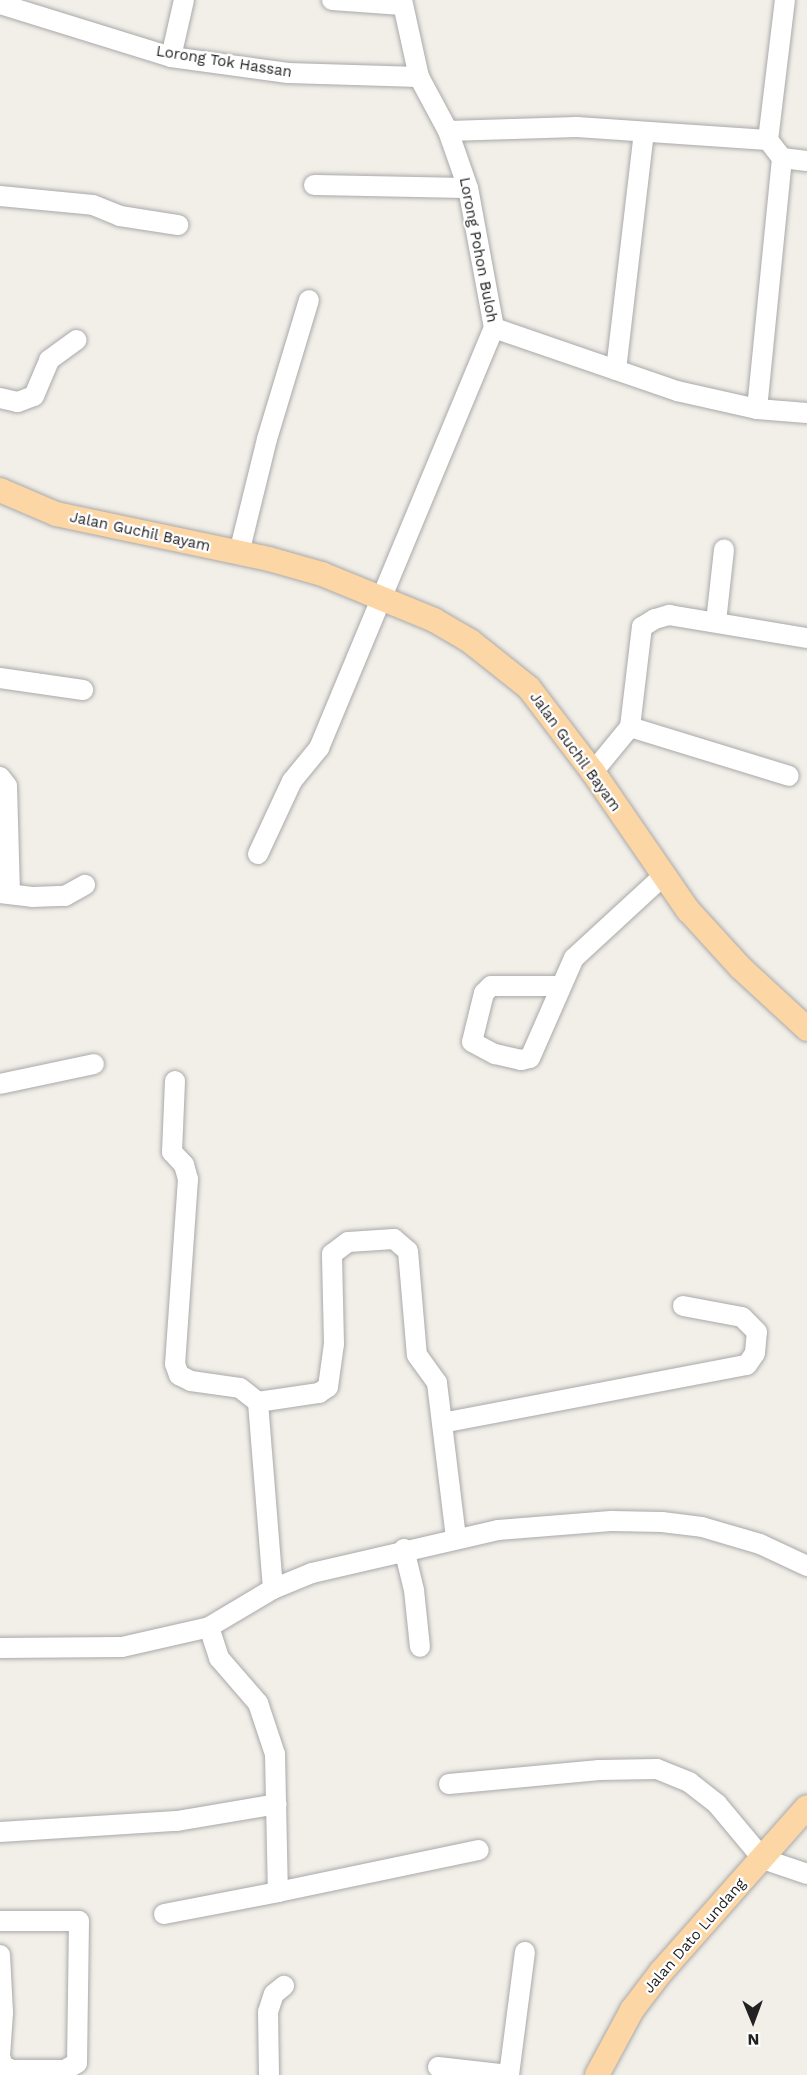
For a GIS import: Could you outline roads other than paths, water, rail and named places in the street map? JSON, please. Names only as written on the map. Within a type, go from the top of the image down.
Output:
[{"type":"main road","name":"Jalan Guchil Bayam","points":[[0,490],[56,514],[239,553],[322,574],[383,597],[434,620],[503,664],[541,703],[593,772],[662,877],[741,968],[807,1029]]},
{"type":"main road","name":"Jalan Dato Lundang","points":[[597,2075],[632,2010],[661,1972],[807,1807]]},
{"type":"street","points":[[171,57],[184,0]]},
{"type":"street","points":[[332,0],[402,3]]},
{"type":"street","points":[[756,409],[782,158],[768,140],[785,0]]},
{"type":"street","name":"Lorong Pohon Buloh","points":[[258,854],[298,772],[319,748],[347,673],[383,597],[494,328],[468,188],[448,131],[419,77],[402,3]]},
{"type":"street","name":"Lorong Tok Hassan","points":[[0,4],[171,57],[288,73],[419,77]]},
{"type":"street","points":[[448,131],[577,127],[768,140]]},
{"type":"street","points":[[616,370],[644,133]]},
{"type":"street","points":[[782,158],[807,161]]},
{"type":"street","points":[[314,185],[468,188]]},
{"type":"street","points":[[0,196],[93,205],[120,216],[178,225]]},
{"type":"street","points":[[239,553],[267,439],[309,300]]},
{"type":"street","points":[[494,328],[677,391],[756,409],[807,413]]},
{"type":"street","points":[[0,398],[18,402],[34,396],[49,360],[58,350],[77,340]]},
{"type":"street","points":[[716,622],[724,549]]},
{"type":"street","points":[[593,772],[630,727],[642,627],[669,615],[807,638]]},
{"type":"street","points":[[0,678],[83,690]]},
{"type":"street","points":[[630,727],[789,776]]},
{"type":"street","points":[[0,777],[7,786],[5,893],[65,896],[85,885]]},
{"type":"street","points":[[560,986],[490,986],[484,993],[472,1042],[495,1054],[521,1060],[530,1058],[573,958],[662,877]]},
{"type":"street","points":[[0,1084],[94,1064]]},
{"type":"street","points":[[175,1081],[172,1152],[184,1165],[188,1179],[175,1364],[179,1375],[191,1381],[240,1388],[258,1402],[319,1393],[328,1387],[334,1344],[333,1254],[348,1242],[394,1239],[408,1251],[417,1355],[437,1383],[456,1537]]},
{"type":"street","points":[[442,1423],[747,1365],[755,1353],[757,1332],[742,1317],[683,1306]]},
{"type":"street","points":[[258,1402],[273,1588]]},
{"type":"street","points":[[0,1648],[122,1647],[209,1627],[273,1588],[312,1573],[456,1537],[599,1522],[662,1522],[702,1527],[760,1544],[807,1566]]},
{"type":"street","points":[[404,1550],[414,1590],[420,1647]]},
{"type":"street","points":[[209,1627],[219,1658],[258,1702],[275,1754],[278,1892]]},
{"type":"street","points":[[449,1784],[599,1770],[657,1769],[689,1782],[717,1804],[763,1859],[807,1874]]},
{"type":"street","points":[[0,1832],[177,1821],[277,1804]]},
{"type":"street","points":[[164,1914],[479,1850]]},
{"type":"street","points":[[0,1921],[79,1921],[77,2063],[65,2070],[12,2070],[3,2066],[0,2056],[3,2013],[0,1955]]},
{"type":"street","points":[[438,2067],[509,2075],[525,1952]]},
{"type":"street","points":[[269,2075],[268,2012],[274,1994],[284,1986]]}]
